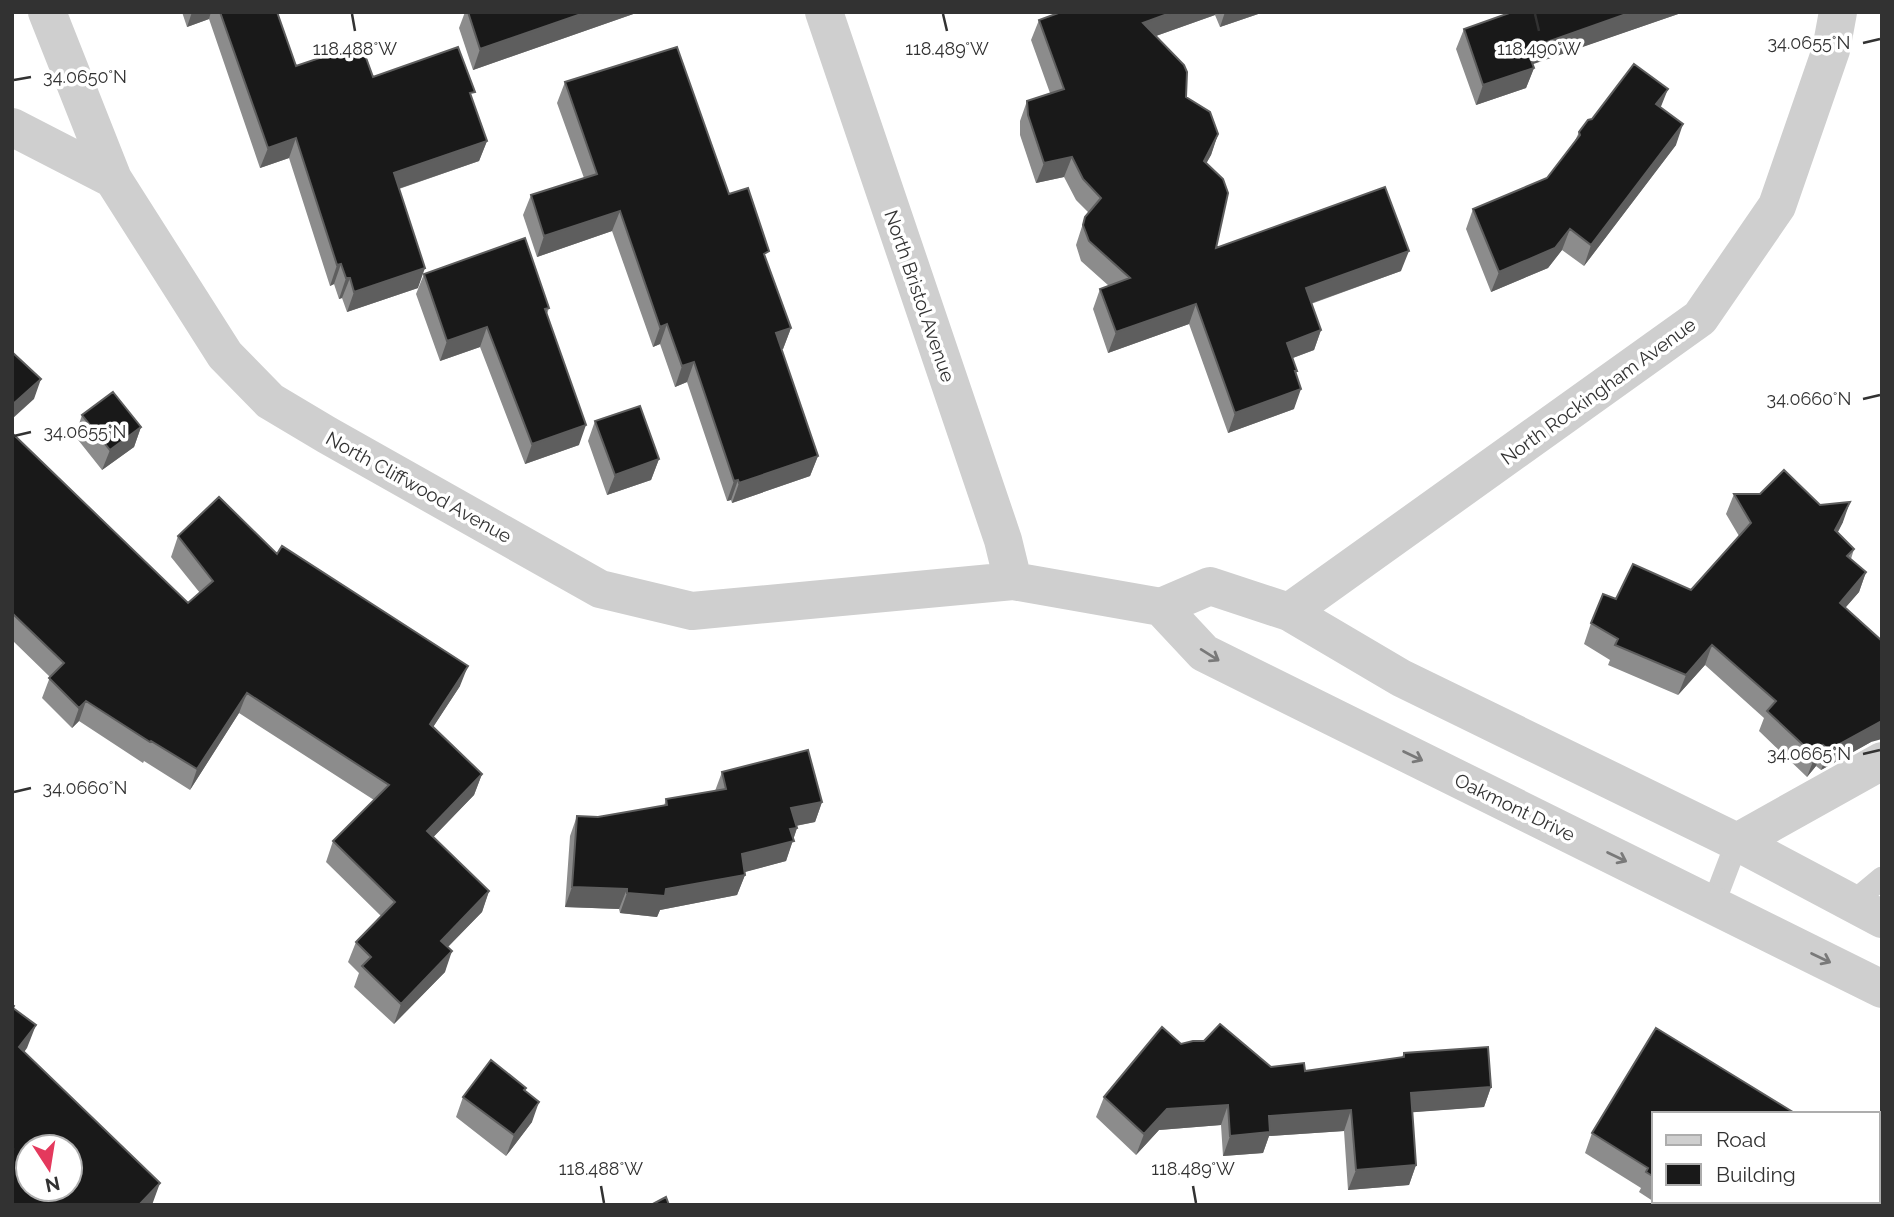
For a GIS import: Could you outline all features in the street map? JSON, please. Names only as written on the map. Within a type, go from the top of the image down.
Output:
[{"type":"street","name":"North Cliffwood Avenue","points":[[47,12],[113,179],[225,355],[271,401],[327,435],[600,589],[691,611],[1013,581]]},
{"type":"street","name":"North Bristol Avenue","points":[[824,12],[1003,540],[1013,581]]},
{"type":"street","name":"North Rockingham Avenue","points":[[1289,612],[1700,318],[1777,205],[1831,50],[1838,12]]},
{"type":"street","points":[[12,128],[113,179]]},
{"type":"street","points":[[1013,581],[1161,607],[1210,586],[1289,612],[1401,678],[1737,842],[1867,911]]},
{"type":"street","name":"Oakmont Drive","points":[[1161,607],[1204,653],[1882,989]]},
{"type":"street","points":[[1737,842],[1882,761]]},
{"type":"lane","points":[[1713,905],[1737,842]]},
{"type":"lane","points":[[1867,911],[1882,878]]},
{"type":"building","points":[[220,12],[277,12],[296,66],[361,44],[373,77],[458,47],[475,92],[470,93],[487,141],[394,173],[425,268],[354,292],[350,278],[346,278],[341,264],[337,265],[296,138],[268,148]]},
{"type":"building","points":[[468,12],[587,12],[480,49]]},
{"type":"building","points":[[1061,12],[1173,12],[1143,23],[1184,65],[1187,72],[1186,97],[1210,112],[1218,134],[1204,161],[1223,179],[1228,193],[1216,248],[1385,187],[1409,251],[1306,288],[1321,330],[1287,343],[1301,389],[1235,413],[1196,304],[1116,332],[1100,289],[1130,278],[1089,241],[1083,225],[1085,217],[1101,198],[1083,179],[1072,157],[1044,163],[1028,115],[1027,101],[1064,89],[1039,20]]},
{"type":"building","points":[[1512,12],[1632,12],[1527,49],[1534,68],[1483,85],[1464,29]]},
{"type":"building","points":[[677,47],[729,194],[748,188],[769,251],[764,254],[791,328],[776,333],[818,456],[739,483],[738,480],[734,481],[694,362],[682,366],[667,324],[660,327],[620,211],[544,236],[531,195],[597,174],[565,82]]},
{"type":"building","points":[[1634,64],[1668,89],[1656,104],[1683,124],[1591,245],[1570,229],[1555,248],[1499,272],[1473,209],[1547,178],[1580,135],[1579,132],[1588,120],[1592,119]]},
{"type":"building","points":[[525,238],[549,308],[545,309],[586,425],[532,444],[487,327],[447,341],[424,274]]},
{"type":"building","points":[[12,352],[41,379],[12,405]]},
{"type":"building","points":[[113,392],[141,427],[110,450],[82,415]]},
{"type":"building","points":[[640,406],[659,459],[615,475],[595,421]]},
{"type":"building","points":[[12,433],[188,603],[213,581],[178,536],[219,497],[277,554],[282,546],[468,666],[430,724],[482,774],[427,831],[489,891],[441,941],[452,951],[401,1004],[362,966],[371,957],[356,942],[395,902],[333,841],[389,785],[247,693],[197,769],[86,701],[79,708],[49,678],[64,663],[12,613]]},
{"type":"building","points":[[1784,470],[1820,505],[1850,502],[1835,530],[1854,549],[1847,556],[1866,572],[1840,603],[1882,641],[1882,721],[1829,750],[1823,745],[1815,756],[1767,711],[1776,701],[1712,645],[1686,675],[1615,645],[1618,639],[1591,623],[1603,594],[1616,599],[1633,564],[1691,590],[1751,523],[1734,494],[1760,494]]},
{"type":"building","points":[[808,750],[822,802],[791,808],[797,828],[790,829],[794,841],[742,854],[745,875],[666,889],[665,896],[627,893],[627,889],[572,887],[577,816],[598,817],[667,805],[666,799],[726,789],[722,772]]},
{"type":"building","points":[[12,1005],[36,1025],[19,1047],[160,1183],[139,1205],[12,1205]]},
{"type":"building","points":[[1220,1024],[1271,1067],[1304,1063],[1305,1071],[1404,1057],[1404,1053],[1488,1047],[1491,1087],[1411,1093],[1416,1165],[1356,1170],[1351,1110],[1269,1116],[1270,1132],[1230,1136],[1228,1105],[1167,1109],[1144,1134],[1104,1097],[1162,1027],[1181,1044],[1204,1041]]},
{"type":"building","points":[[1656,1028],[1793,1112],[1652,1112],[1652,1176],[1646,1172],[1648,1168],[1592,1133]]},
{"type":"building","points":[[491,1060],[539,1102],[514,1135],[463,1097]]},
{"type":"building","points":[[1880,1166],[1882,1167],[1882,1205],[1793,1203],[1880,1203]]},
{"type":"building","points":[[666,1197],[669,1205],[651,1205]]},
{"type":"building","points":[[1696,1203],[1793,1203],[1791,1205]]}]
